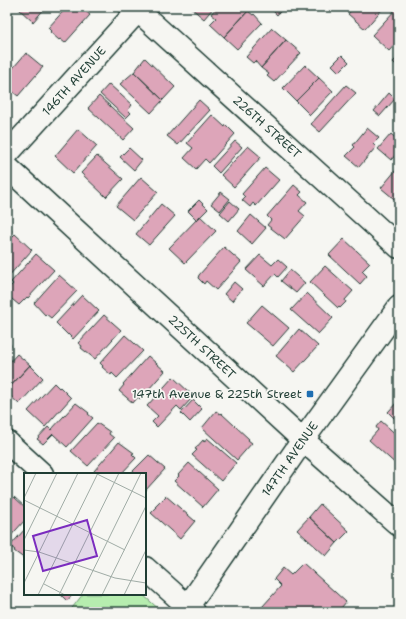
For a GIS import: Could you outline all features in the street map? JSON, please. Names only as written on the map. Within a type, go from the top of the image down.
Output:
[{"type":"street","name":"146TH AVENUE","points":[[7,154],[138,8]]},
{"type":"street","name":"226TH STREET","points":[[138,8],[399,247]]},
{"type":"street","name":"225TH STREET","points":[[7,167],[303,440],[399,525]]},
{"type":"street","name":"147TH AVENUE","points":[[188,610],[303,440],[399,307]]},
{"type":"street","points":[[7,442],[41,473]]},
{"type":"street","points":[[146,569],[188,610]]},
{"type":"green space","points":[[82,595],[143,595],[161,611],[160,612],[69,612]]},
{"type":"building","points":[[21,7],[46,7],[33,22],[19,9]]},
{"type":"building","points":[[67,7],[81,7],[90,15],[65,43],[60,39],[59,40],[50,32],[51,31],[48,28]]},
{"type":"building","points":[[190,7],[214,7],[204,19]]},
{"type":"building","points":[[217,7],[244,7],[248,11],[224,37],[210,24],[216,18],[211,14]]},
{"type":"building","points":[[269,7],[284,7],[277,15]]},
{"type":"building","points":[[354,7],[384,7],[365,29],[348,14]]},
{"type":"building","points":[[398,7],[399,40],[389,51],[372,35]]},
{"type":"building","points":[[248,11],[253,15],[254,14],[262,23],[237,49],[224,37]]},
{"type":"building","points":[[272,28],[286,40],[261,68],[255,61],[253,63],[246,57]]},
{"type":"building","points":[[286,40],[301,53],[274,82],[267,76],[269,74],[261,68]]},
{"type":"building","points":[[26,53],[43,67],[18,96],[7,87],[7,75]]},
{"type":"building","points":[[342,55],[349,62],[339,72],[332,65]]},
{"type":"building","points":[[399,56],[399,68],[393,62]]},
{"type":"building","points":[[145,58],[175,87],[163,100],[134,72]]},
{"type":"building","points":[[305,65],[319,78],[296,101],[283,88]]},
{"type":"building","points":[[134,72],[163,100],[151,113],[120,84]]},
{"type":"building","points":[[319,78],[333,91],[310,115],[296,101]]},
{"type":"building","points":[[109,84],[132,105],[128,110],[131,113],[126,118],[100,94]]},
{"type":"building","points":[[346,85],[356,93],[320,132],[311,124]]},
{"type":"building","points":[[389,93],[395,99],[380,116],[374,111]]},
{"type":"building","points":[[99,96],[134,128],[123,140],[88,108]]},
{"type":"building","points":[[199,100],[210,110],[178,145],[167,136]]},
{"type":"building","points":[[212,115],[225,127],[226,125],[235,134],[209,163],[205,159],[196,169],[184,158],[193,148],[187,143]]},
{"type":"building","points":[[367,128],[379,138],[373,144],[376,147],[359,167],[346,156],[355,147],[353,145]]},
{"type":"building","points":[[78,129],[97,146],[73,173],[55,156]]},
{"type":"building","points":[[391,134],[399,141],[399,151],[391,160],[378,149]]},
{"type":"building","points":[[235,141],[242,147],[219,173],[212,166]]},
{"type":"building","points":[[248,146],[261,157],[234,187],[221,175]]},
{"type":"building","points":[[129,148],[142,160],[134,170],[120,157]]},
{"type":"building","points":[[97,156],[123,179],[106,197],[81,173]]},
{"type":"building","points":[[265,168],[279,180],[256,206],[253,203],[250,207],[242,200],[245,197],[242,194]]},
{"type":"building","points":[[396,170],[399,173],[399,203],[381,188]]},
{"type":"building","points":[[141,177],[158,192],[133,220],[116,206]]},
{"type":"building","points":[[294,185],[302,192],[299,195],[307,202],[299,211],[305,216],[285,239],[267,225],[271,220],[267,216]]},
{"type":"building","points":[[221,192],[230,199],[220,211],[211,204]]},
{"type":"building","points":[[199,200],[208,209],[197,220],[188,211]]},
{"type":"building","points":[[230,201],[239,209],[229,221],[220,213]]},
{"type":"building","points":[[161,204],[175,216],[149,245],[136,234]]},
{"type":"building","points":[[251,215],[266,228],[252,244],[238,231]]},
{"type":"building","points":[[200,216],[216,231],[185,263],[169,248]]},
{"type":"building","points":[[7,226],[12,231],[7,236]]},
{"type":"building","points":[[15,234],[32,250],[7,278],[7,242]]},
{"type":"building","points":[[344,239],[370,263],[362,271],[367,276],[360,284],[329,255]]},
{"type":"building","points":[[224,247],[241,262],[216,290],[206,281],[204,284],[198,278]]},
{"type":"building","points":[[36,254],[54,270],[28,298],[27,297],[19,305],[7,295],[7,290],[13,284],[11,282]]},
{"type":"building","points":[[260,255],[272,265],[278,259],[287,267],[278,277],[275,274],[264,286],[246,270]]},
{"type":"building","points":[[325,266],[353,291],[340,308],[338,308],[310,282]]},
{"type":"building","points":[[290,270],[305,283],[296,293],[281,281]]},
{"type":"building","points":[[59,275],[77,291],[51,318],[46,314],[45,315],[34,303]]},
{"type":"building","points":[[234,282],[242,289],[232,301],[224,294]]},
{"type":"building","points":[[307,293],[333,318],[318,334],[291,310]]},
{"type":"building","points":[[82,295],[99,311],[73,339],[56,323]]},
{"type":"building","points":[[262,305],[289,328],[273,346],[246,323]]},
{"type":"building","points":[[104,315],[121,330],[95,359],[81,348],[82,346],[78,343]]},
{"type":"building","points":[[299,329],[318,346],[294,372],[276,356]]},
{"type":"building","points":[[125,335],[143,351],[117,378],[112,373],[111,375],[102,367],[103,366],[100,363]]},
{"type":"building","points":[[7,339],[11,345],[7,350]]},
{"type":"building","points":[[17,354],[30,365],[7,390],[7,365]]},
{"type":"building","points":[[148,356],[165,371],[140,399],[138,397],[133,403],[119,391],[124,385],[123,384]]},
{"type":"building","points":[[30,365],[43,378],[19,404],[7,393],[7,390]]},
{"type":"building","points":[[173,377],[190,393],[188,395],[192,398],[181,410],[177,406],[157,427],[152,422],[158,416],[147,406]]},
{"type":"building","points":[[54,383],[71,398],[45,427],[28,411]]},
{"type":"building","points":[[193,400],[202,409],[190,422],[181,413]]},
{"type":"building","points":[[399,400],[399,423],[388,412]]},
{"type":"building","points":[[76,403],[93,418],[67,447],[53,434],[43,444],[37,439],[48,427],[51,430]]},
{"type":"building","points":[[216,411],[220,414],[221,413],[252,443],[237,460],[202,428]]},
{"type":"building","points":[[381,421],[399,437],[399,467],[369,440],[378,430],[376,427]]},
{"type":"building","points":[[97,423],[110,432],[109,434],[114,438],[88,466],[71,451]]},
{"type":"building","points":[[207,438],[236,463],[221,481],[192,455],[197,450],[195,449],[203,440],[204,442]]},
{"type":"building","points":[[119,442],[134,453],[132,454],[136,458],[122,473],[96,473],[94,471]]},
{"type":"building","points":[[149,455],[165,469],[146,490],[146,473],[131,473]]},
{"type":"building","points":[[189,463],[218,489],[203,507],[174,481]]},
{"type":"building","points":[[166,496],[195,521],[180,539],[151,513]]},
{"type":"building","points":[[14,497],[24,506],[24,521],[7,540],[7,505]]},
{"type":"building","points":[[320,504],[349,531],[337,543],[309,517]]},
{"type":"building","points":[[309,517],[337,543],[326,556],[297,530]]},
{"type":"building","points":[[24,530],[24,558],[10,546]]},
{"type":"building","points":[[303,563],[346,602],[338,612],[267,612],[262,607],[281,586],[274,579],[283,568],[291,575]]},
{"type":"building","points":[[61,595],[72,595],[67,601]]},
{"type":"place","name":"147th Avenue & 225th Street","points":[[310,394]]}]
